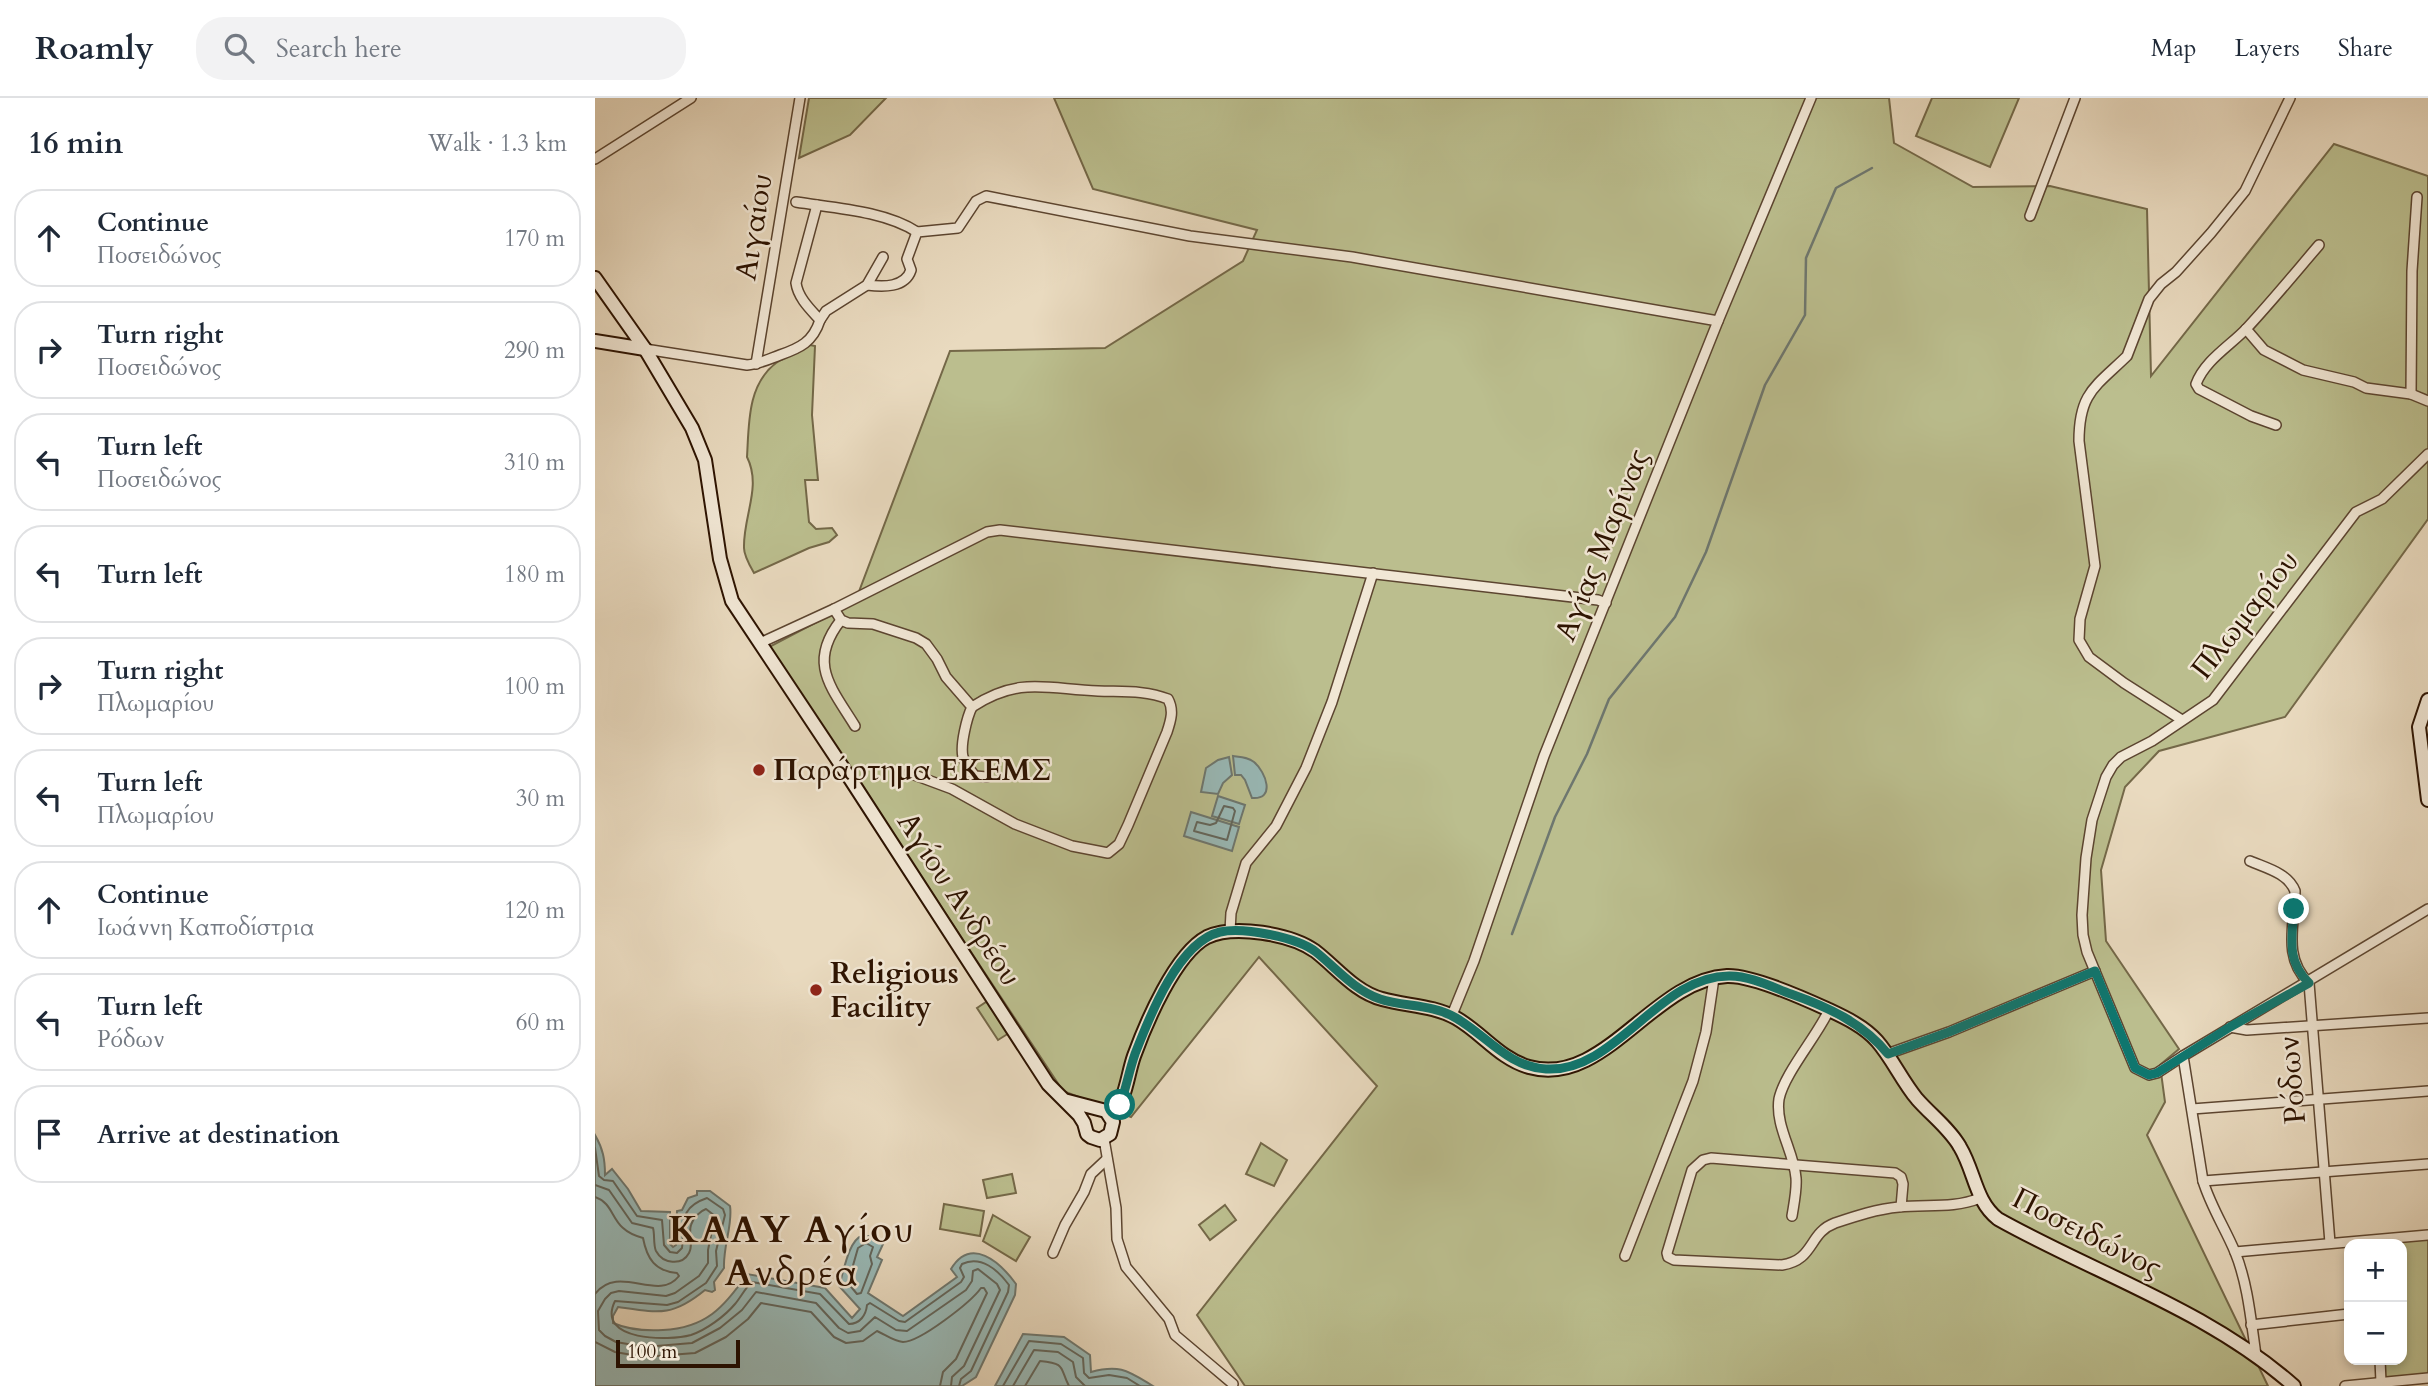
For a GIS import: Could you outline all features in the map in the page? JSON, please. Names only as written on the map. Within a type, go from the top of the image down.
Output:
[{"type":"street","points":[[595,159],[691,98]]},
{"type":"street","name":"Αιγαίου","points":[[756,364],[800,98]]},
{"type":"street","name":"Αγίας Μαρίνας","points":[[1452,1015],[1474,961],[1544,757],[1718,321],[1811,98]]},
{"type":"street","points":[[2030,216],[2075,98]]},
{"type":"street","points":[[2182,720],[2089,657],[2079,640],[2080,619],[2095,566],[2079,422],[2086,397],[2127,356],[2154,292],[2211,233],[2245,191],[2290,98]]},
{"type":"street","points":[[796,202],[867,213],[904,223],[918,232],[958,228],[976,201],[986,196],[1190,236],[1352,257],[1718,321]]},
{"type":"street","points":[[2411,394],[2411,271],[2417,197]]},
{"type":"street","points":[[817,205],[796,289],[820,320]]},
{"type":"street","points":[[867,285],[889,286],[898,284],[909,276],[911,270],[907,259],[918,232]]},
{"type":"street","points":[[2276,425],[2251,416],[2199,389],[2196,384],[2199,374],[2246,329],[2319,245]]},
{"type":"street","points":[[595,341],[747,365],[756,364],[799,349],[817,331],[826,311],[867,285],[883,257]]},
{"type":"street","name":"Αγίου Ανδρέου","points":[[595,278],[645,349],[692,428],[705,460],[725,581],[732,601],[1048,1084],[1084,1123],[1084,1128],[1091,1137],[1104,1139]]},
{"type":"street","points":[[2246,329],[2264,350],[2303,370],[2354,382],[2366,388],[2411,394],[2428,401]]},
{"type":"street","name":"Πλωμαρίου","points":[[2183,1056],[2157,1073],[2149,1075],[2135,1068],[2083,935],[2086,858],[2092,820],[2106,777],[2121,757],[2152,741],[2213,700],[2357,512],[2382,499],[2428,454]]},
{"type":"street","points":[[760,643],[987,532],[1000,530],[1606,603]]},
{"type":"street","points":[[1111,1116],[1120,1105],[1134,1056],[1145,1030],[1180,965],[1190,950],[1203,940],[1230,930],[1231,913],[1246,863],[1276,827],[1306,768],[1332,702],[1373,573]]},
{"type":"street","points":[[834,609],[841,620],[856,625],[873,624],[926,644],[946,677],[972,707]]},
{"type":"street","points":[[841,620],[826,644],[824,665],[827,680],[855,726]]},
{"type":"street","points":[[909,773],[951,789],[1015,824],[1055,840],[1108,853],[1114,850],[1128,825],[1167,732],[1171,705],[1168,699],[1140,692],[1028,686],[987,696],[972,707],[968,716],[962,754],[966,765],[975,776],[987,777]]},
{"type":"street","points":[[2428,700],[2419,727],[2424,749],[2428,800]]},
{"type":"street","name":"Ρόδων","points":[[2249,861],[2285,877],[2292,883],[2295,891],[2292,955],[2295,966],[2309,983],[2330,1243]]},
{"type":"street","points":[[2256,1355],[2242,1273],[2235,1252],[2209,1201],[2203,1181],[2183,1056],[2309,983],[2428,909]]},
{"type":"street","name":"Ποσειδώνος","points":[[1230,930],[1258,933],[1304,945],[1345,978],[1381,999],[1411,1003],[1452,1015],[1520,1063],[1539,1069],[1562,1068],[1587,1059],[1617,1040],[1680,991],[1714,978],[1729,976],[1752,980],[1829,1010],[1875,1038],[1888,1054],[1910,1090],[1959,1145],[1968,1161],[1986,1210],[1998,1219],[2145,1293],[2256,1355],[2294,1386]]},
{"type":"street","points":[[1888,1054],[1949,1032],[2095,971]]},
{"type":"street","points":[[1625,1256],[1693,1081],[1706,1032],[1714,978]]},
{"type":"street","points":[[1792,1216],[1796,1178],[1783,1130],[1779,1097],[1791,1071],[1821,1027],[1829,1010]]},
{"type":"street","points":[[2230,1027],[2247,1030],[2428,1018]]},
{"type":"street","points":[[2192,1109],[2428,1091]]},
{"type":"street","points":[[1064,1100],[1106,1111],[1111,1116],[1112,1130],[1104,1139],[1116,1208],[1117,1239],[1126,1267],[1169,1318],[1175,1335],[1233,1384]]},
{"type":"street","points":[[1084,1123],[1088,1114],[1097,1110]]},
{"type":"street","points":[[1901,1207],[1903,1184],[1901,1177],[1895,1174],[1711,1158],[1696,1164],[1692,1170],[1667,1252],[1668,1257],[1674,1260],[1781,1265],[1792,1263],[1801,1259],[1817,1236],[1831,1225],[1873,1212],[1901,1207],[1956,1206],[1980,1198]]},
{"type":"street","points":[[1053,1253],[1091,1174],[1107,1159]]},
{"type":"street","points":[[2203,1181],[2428,1164]]},
{"type":"street","points":[[2395,1239],[2428,1235]]},
{"type":"street","points":[[2235,1252],[2344,1243]]},
{"type":"street","points":[[2251,1325],[2344,1315]]},
{"type":"street","points":[[2380,1365],[2381,1382]]},
{"type":"street","points":[[2344,1386],[2428,1378]]},
{"type":"green space","points":[[809,98],[886,98],[850,135],[799,158]]},
{"type":"green space","points":[[1054,98],[1889,98],[1894,143],[1973,187],[2050,186],[2147,209],[2151,376],[2334,144],[2428,176],[2428,519],[2285,717],[2159,751],[2125,787],[2101,870],[2106,941],[2179,1049],[2160,1065],[2165,1102],[2147,1135],[2268,1386],[1245,1386],[1197,1315],[1377,1086],[1259,957],[1131,1117],[1063,1091],[769,647],[855,602],[950,351],[1105,348],[1243,261],[1257,230],[1093,189]]},
{"type":"green space","points":[[1932,98],[2019,98],[1990,167],[1916,136]]},
{"type":"green space","points":[[810,345],[815,346],[812,415],[818,480],[805,480],[809,522],[816,529],[832,528],[837,535],[829,542],[754,573],[744,548],[753,479],[747,457],[751,406],[767,372],[780,360]]},
{"type":"green space","points":[[995,996],[1017,1028],[998,1040],[977,1008]]},
{"type":"green space","points":[[1261,1143],[1287,1160],[1274,1186],[1246,1174]]},
{"type":"green space","points":[[1012,1174],[1016,1193],[987,1198],[983,1180]]},
{"type":"green space","points":[[944,1204],[984,1211],[980,1236],[940,1229]]},
{"type":"green space","points":[[1225,1205],[1236,1220],[1210,1240],[1199,1225]]},
{"type":"green space","points":[[993,1215],[1030,1237],[1016,1261],[983,1241]]},
{"type":"green space","points":[[2428,1238],[2428,1378],[2384,1382],[2382,1365],[2407,1365],[2407,1240]]},
{"type":"water","points":[[1233,756],[1249,759],[1258,766],[1267,785],[1264,795],[1252,798],[1245,780],[1241,775],[1235,775]]},
{"type":"water","points":[[1229,757],[1232,775],[1223,783],[1218,794],[1201,792],[1206,768]]},
{"type":"water","points":[[1218,796],[1245,805],[1239,824],[1212,816]]},
{"type":"water","points":[[1191,812],[1239,827],[1232,851],[1184,836]]},
{"type":"water","points":[[595,1135],[603,1154],[605,1175],[612,1169],[641,1211],[670,1212],[670,1244],[673,1247],[676,1245],[677,1211],[682,1210],[688,1198],[697,1195],[697,1191],[710,1191],[730,1206],[724,1268],[714,1282],[715,1290],[705,1290],[683,1305],[665,1311],[618,1307],[613,1323],[631,1329],[650,1330],[691,1325],[721,1306],[747,1274],[825,1288],[852,1318],[860,1309],[839,1286],[853,1243],[862,1236],[867,1236],[884,1242],[877,1257],[882,1260],[868,1293],[903,1316],[957,1277],[951,1269],[967,1254],[976,1253],[994,1261],[1016,1284],[1015,1295],[976,1377],[962,1386],[595,1386]]},
{"type":"water","points":[[1023,1334],[1064,1337],[1090,1355],[1091,1372],[1123,1370],[1153,1386],[995,1386]]},
{"type":"waterway","points":[[1512,934],[1555,817],[1587,754],[1609,699],[1675,617],[1706,552],[1765,385],[1805,315],[1806,258],[1836,188],[1872,168]]},
{"type":"place","name":"Παράρτημα ΕΚΕΜΣ","points":[[759,770]]},
{"type":"place","name":"Religious Facility","points":[[816,990]]},
{"type":"district","name":"ΚΑΑΥ Αγίου Ανδρέα","points":[[792,1252]]},
{"type":"route","points":[[1120,1105],[1134,1056],[1169,982],[1190,950],[1203,940],[1230,930],[1258,933],[1304,945],[1345,978],[1374,996],[1452,1015],[1512,1059],[1529,1067],[1550,1070],[1571,1066],[1587,1059],[1617,1040],[1680,991],[1714,978],[1729,976],[1752,980],[1829,1010],[1875,1038],[1888,1054],[1949,1032],[2095,971],[2135,1068],[2149,1075],[2157,1073],[2230,1027],[2309,983],[2301,976],[2292,955],[2294,909]]}]
